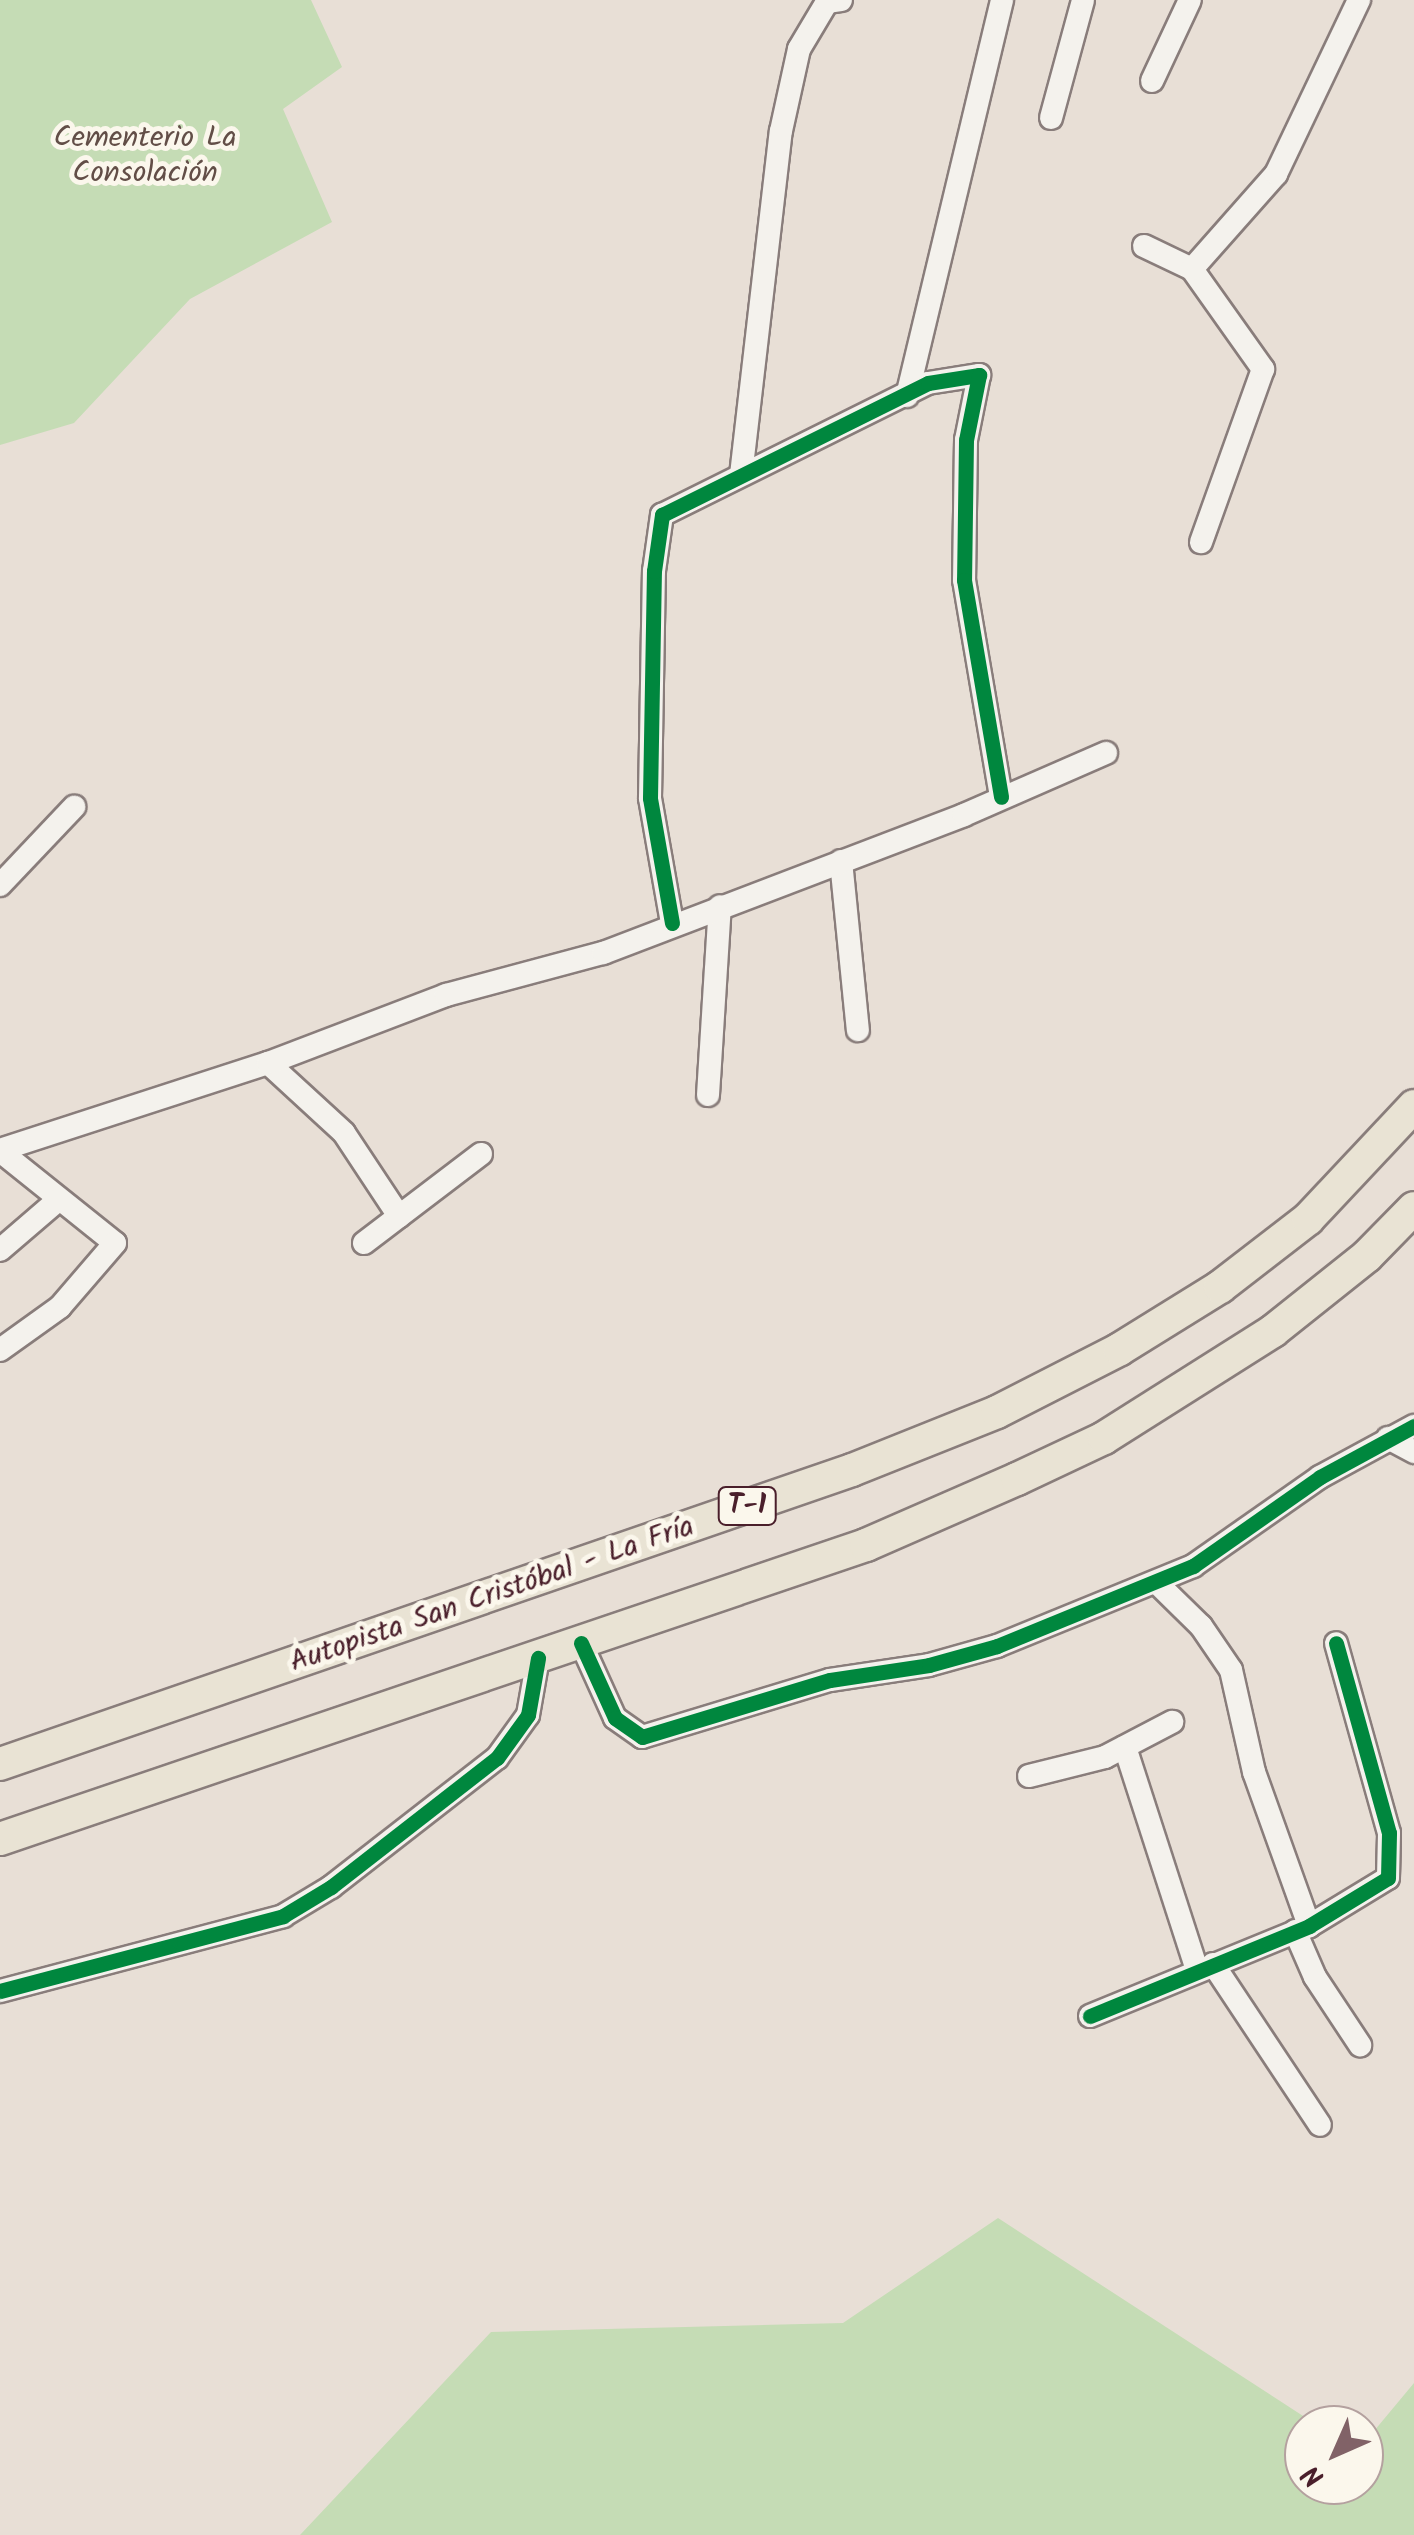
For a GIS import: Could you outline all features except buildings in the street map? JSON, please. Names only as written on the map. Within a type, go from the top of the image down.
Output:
[{"type":"highway","name":"Autopista San Cristóbal - La Fría","points":[[0,1764],[852,1470],[997,1412],[1120,1350],[1220,1288],[1308,1219],[1414,1106]]},
{"type":"highway","name":"T-1","points":[[0,1839],[866,1545],[1104,1438],[1274,1331],[1368,1256],[1414,1208]]},
{"type":"street","points":[[741,475],[781,131],[799,49],[827,2],[841,0]]},
{"type":"street","points":[[907,396],[1002,0]]},
{"type":"street","points":[[1050,118],[1083,0]]},
{"type":"street","points":[[1152,80],[1190,0]]},
{"type":"street","points":[[1192,268],[1276,174],[1360,0]]},
{"type":"street","points":[[1144,246],[1192,268],[1264,370],[1201,542]]},
{"type":"street","points":[[672,923],[650,798],[657,540],[662,515],[928,383],[979,375],[966,440],[964,580],[1001,797]]},
{"type":"street","points":[[0,1150],[268,1063],[356,1026],[603,953],[672,923],[842,862],[1106,752]]},
{"type":"street","points":[[0,885],[74,808]]},
{"type":"street","points":[[842,862],[858,1030]]},
{"type":"street","points":[[708,1095],[720,906]]},
{"type":"street","points":[[268,1063],[344,1132],[399,1216]]},
{"type":"street","points":[[0,1150],[57,1201],[115,1243],[60,1307],[0,1350]]},
{"type":"street","points":[[364,1243],[481,1154]]},
{"type":"street","points":[[0,1250],[57,1201]]},
{"type":"street","points":[[581,1643],[614,1718],[642,1737],[830,1680],[997,1646],[1192,1566],[1388,1438],[1414,1426]]},
{"type":"street","points":[[1388,1438],[1414,1452]]},
{"type":"street","points":[[1156,1582],[1201,1626],[1231,1670],[1254,1772],[1315,1976],[1360,2045]]},
{"type":"street","points":[[1090,2016],[1302,1929],[1379,1887],[1393,1863],[1336,1643]]},
{"type":"street","points":[[0,1991],[283,1916],[331,1887],[497,1758],[528,1714],[538,1658]]},
{"type":"street","points":[[1029,1776],[1124,1748],[1172,1722]]},
{"type":"street","points":[[1124,1748],[1205,1967],[1320,2125]]},
{"type":"green space","name":"Cementerio La Consolación","points":[[0,0],[311,0],[342,67],[283,109],[332,222],[190,299],[74,423],[0,445]]},
{"type":"green space","points":[[998,2218],[1286,2405],[1284,2505],[1384,2505],[1384,2419],[1414,2383],[1414,2535],[300,2535],[491,2332],[843,2323]]},
{"type":"cycle path","points":[[672,923],[650,798],[654,571],[662,515],[928,383],[979,375],[966,440],[964,580],[1001,797]]},
{"type":"cycle path","points":[[581,1643],[615,1718],[642,1737],[830,1680],[929,1665],[997,1646],[1193,1566],[1320,1477],[1414,1426]]},
{"type":"cycle path","points":[[1090,2016],[1309,1926],[1388,1878],[1389,1833],[1336,1643]]},
{"type":"cycle path","points":[[0,1991],[283,1916],[331,1887],[497,1758],[528,1715],[538,1658]]}]
